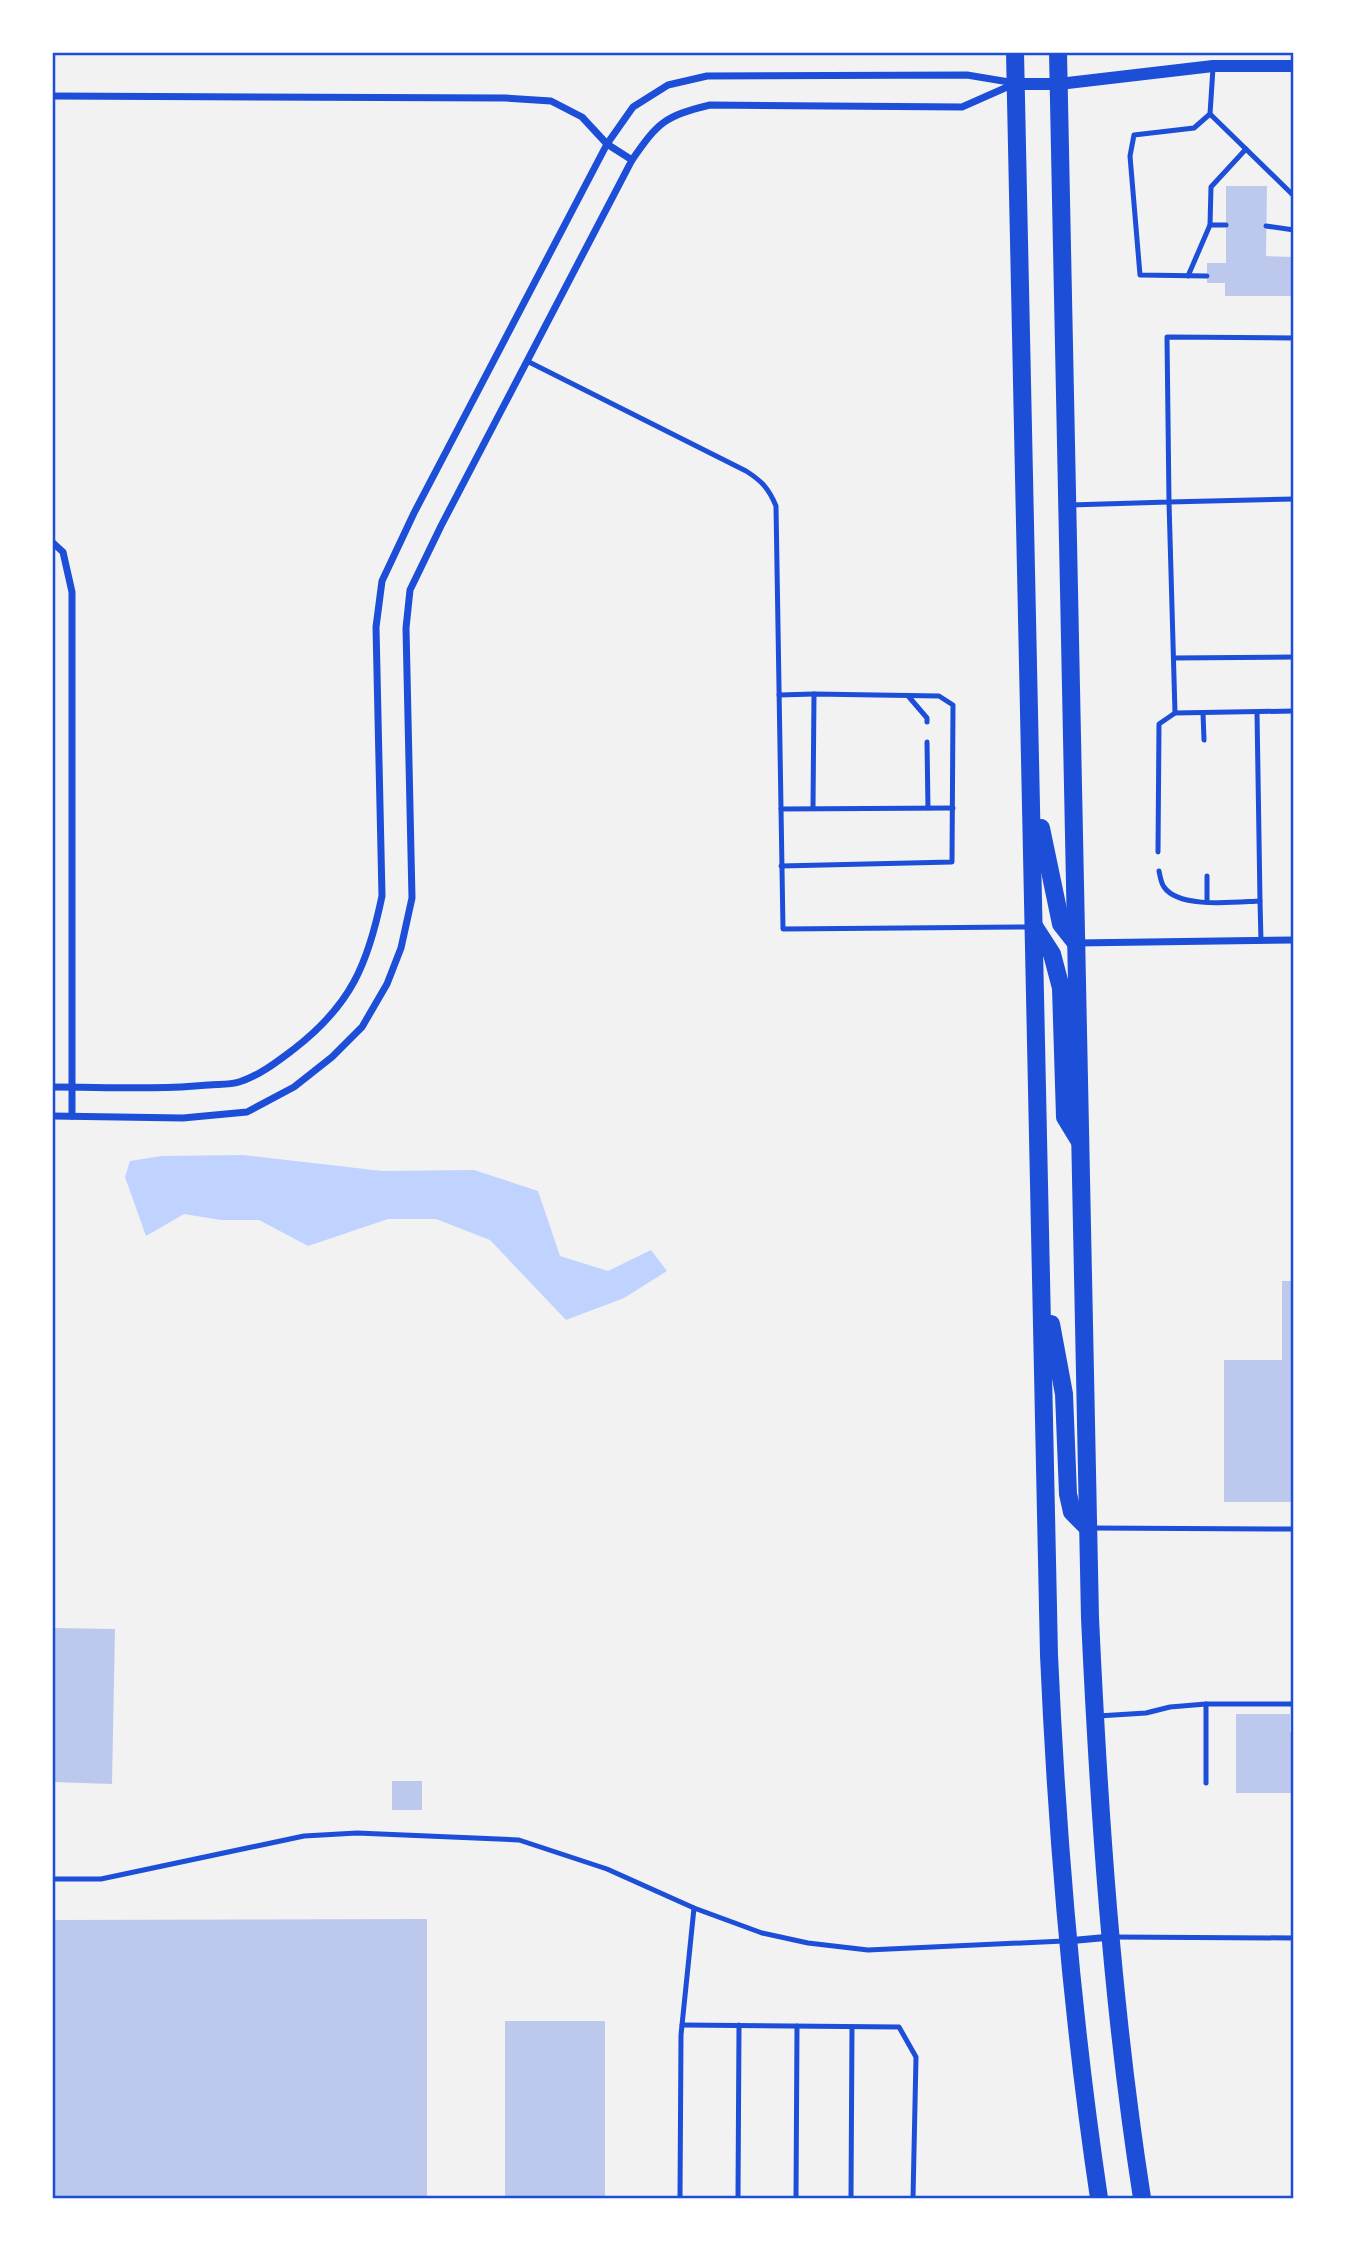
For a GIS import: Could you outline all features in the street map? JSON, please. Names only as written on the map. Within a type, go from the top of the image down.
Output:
[{"type":"main road","points":[[1015,52],[1049,1655],[1067,1941],[1099,2199]]},
{"type":"main road","points":[[1058,52],[1094,1716],[1121,2043],[1142,2199]]},
{"type":"main road","points":[[1031,780],[1061,923],[1076,943]]},
{"type":"main road","points":[[1034,926],[1052,954],[1061,988],[1065,1117],[1081,1144]]},
{"type":"main road","points":[[1042,1276],[1064,1394],[1068,1494],[1072,1513],[1088,1528]]},
{"type":"street","points":[[52,1087],[182,1088],[239,1083],[278,1062],[312,1035],[338,1009],[360,971],[373,939],[382,896],[376,627],[382,581],[414,513],[607,144],[633,107],[668,85],[707,76],[967,75],[1015,83],[1059,84],[1213,66],[1293,66]]},
{"type":"street","points":[[52,1116],[183,1118],[247,1112],[294,1087],[362,1027],[387,984],[401,948],[412,898],[406,628],[410,590],[440,526],[632,160],[654,129],[680,113],[710,105],[962,107],[1015,83]]},
{"type":"street","points":[[52,96],[492,98],[551,101],[582,117],[607,144],[632,160]]},
{"type":"street","points":[[52,542],[63,552],[72,592],[72,1116]]},
{"type":"street","points":[[1076,943],[1293,940]]},
{"type":"street","points":[[1067,1941],[1111,1937]]},
{"type":"lane","points":[[1207,276],[1140,275],[1130,156],[1134,135],[1194,128],[1210,114],[1213,66]]},
{"type":"lane","points":[[1210,114],[1293,196]]},
{"type":"lane","points":[[1188,276],[1210,225],[1211,187],[1246,149]]},
{"type":"lane","points":[[1210,225],[1226,225]]},
{"type":"lane","points":[[1266,226],[1293,230]]},
{"type":"lane","points":[[1175,713],[1167,337],[1293,338]]},
{"type":"lane","points":[[527,361],[762,481],[770,492],[776,506],[783,929],[1034,926]]},
{"type":"lane","points":[[1067,505],[1293,499]]},
{"type":"lane","points":[[1174,658],[1293,657]]},
{"type":"lane","points":[[813,808],[814,694]]},
{"type":"lane","points":[[779,695],[939,696],[953,705],[952,862],[781,866]]},
{"type":"lane","points":[[908,697],[927,718],[927,722]]},
{"type":"lane","points":[[1158,852],[1159,724],[1175,713],[1293,711]]},
{"type":"lane","points":[[1257,712],[1261,941]]},
{"type":"lane","points":[[1203,713],[1204,740]]},
{"type":"lane","points":[[928,742],[928,808]]},
{"type":"lane","points":[[780,809],[953,808]]},
{"type":"lane","points":[[1159,871],[1164,887],[1176,897],[1193,902],[1260,901]]},
{"type":"lane","points":[[1207,876],[1207,902]]},
{"type":"lane","points":[[1088,1528],[1293,1529]]},
{"type":"lane","points":[[1094,1716],[1146,1713],[1170,1707],[1206,1704],[1293,1704]]},
{"type":"lane","points":[[1206,1704],[1206,1783]]},
{"type":"lane","points":[[52,1879],[101,1879],[304,1836],[357,1833],[519,1840],[607,1869],[694,1908],[762,1933],[808,1943],[868,1950],[1067,1941]]},
{"type":"lane","points":[[680,2199],[682,2025],[694,1908]]},
{"type":"lane","points":[[1111,1937],[1293,1938]]},
{"type":"lane","points":[[682,2025],[899,2027],[916,2057],[913,2199]]},
{"type":"lane","points":[[738,2025],[738,2199]]},
{"type":"lane","points":[[796,2199],[797,2026]]},
{"type":"lane","points":[[851,2199],[852,2026]]},
{"type":"water","points":[[243,1155],[382,1171],[474,1170],[538,1191],[560,1256],[608,1271],[651,1250],[667,1271],[624,1298],[566,1320],[490,1240],[436,1219],[388,1219],[308,1246],[259,1220],[221,1220],[184,1214],[146,1236],[125,1177],[130,1161],[162,1156]]},
{"type":"building","points":[[1226,186],[1267,186],[1266,256],[1294,257],[1294,296],[1225,296],[1225,283],[1207,283],[1207,263],[1226,263]]},
{"type":"building","points":[[1282,1281],[1294,1281],[1294,1502],[1224,1502],[1224,1360],[1282,1360]]},
{"type":"building","points":[[52,1628],[115,1629],[112,1784],[52,1782]]},
{"type":"building","points":[[1236,1714],[1290,1714],[1290,1732],[1294,1732],[1294,1793],[1236,1793]]},
{"type":"building","points":[[392,1781],[422,1781],[422,1810],[392,1810]]},
{"type":"building","points":[[427,1919],[427,2198],[52,2198],[52,1920]]},
{"type":"building","points":[[505,2021],[605,2021],[605,2198],[505,2198]]}]
